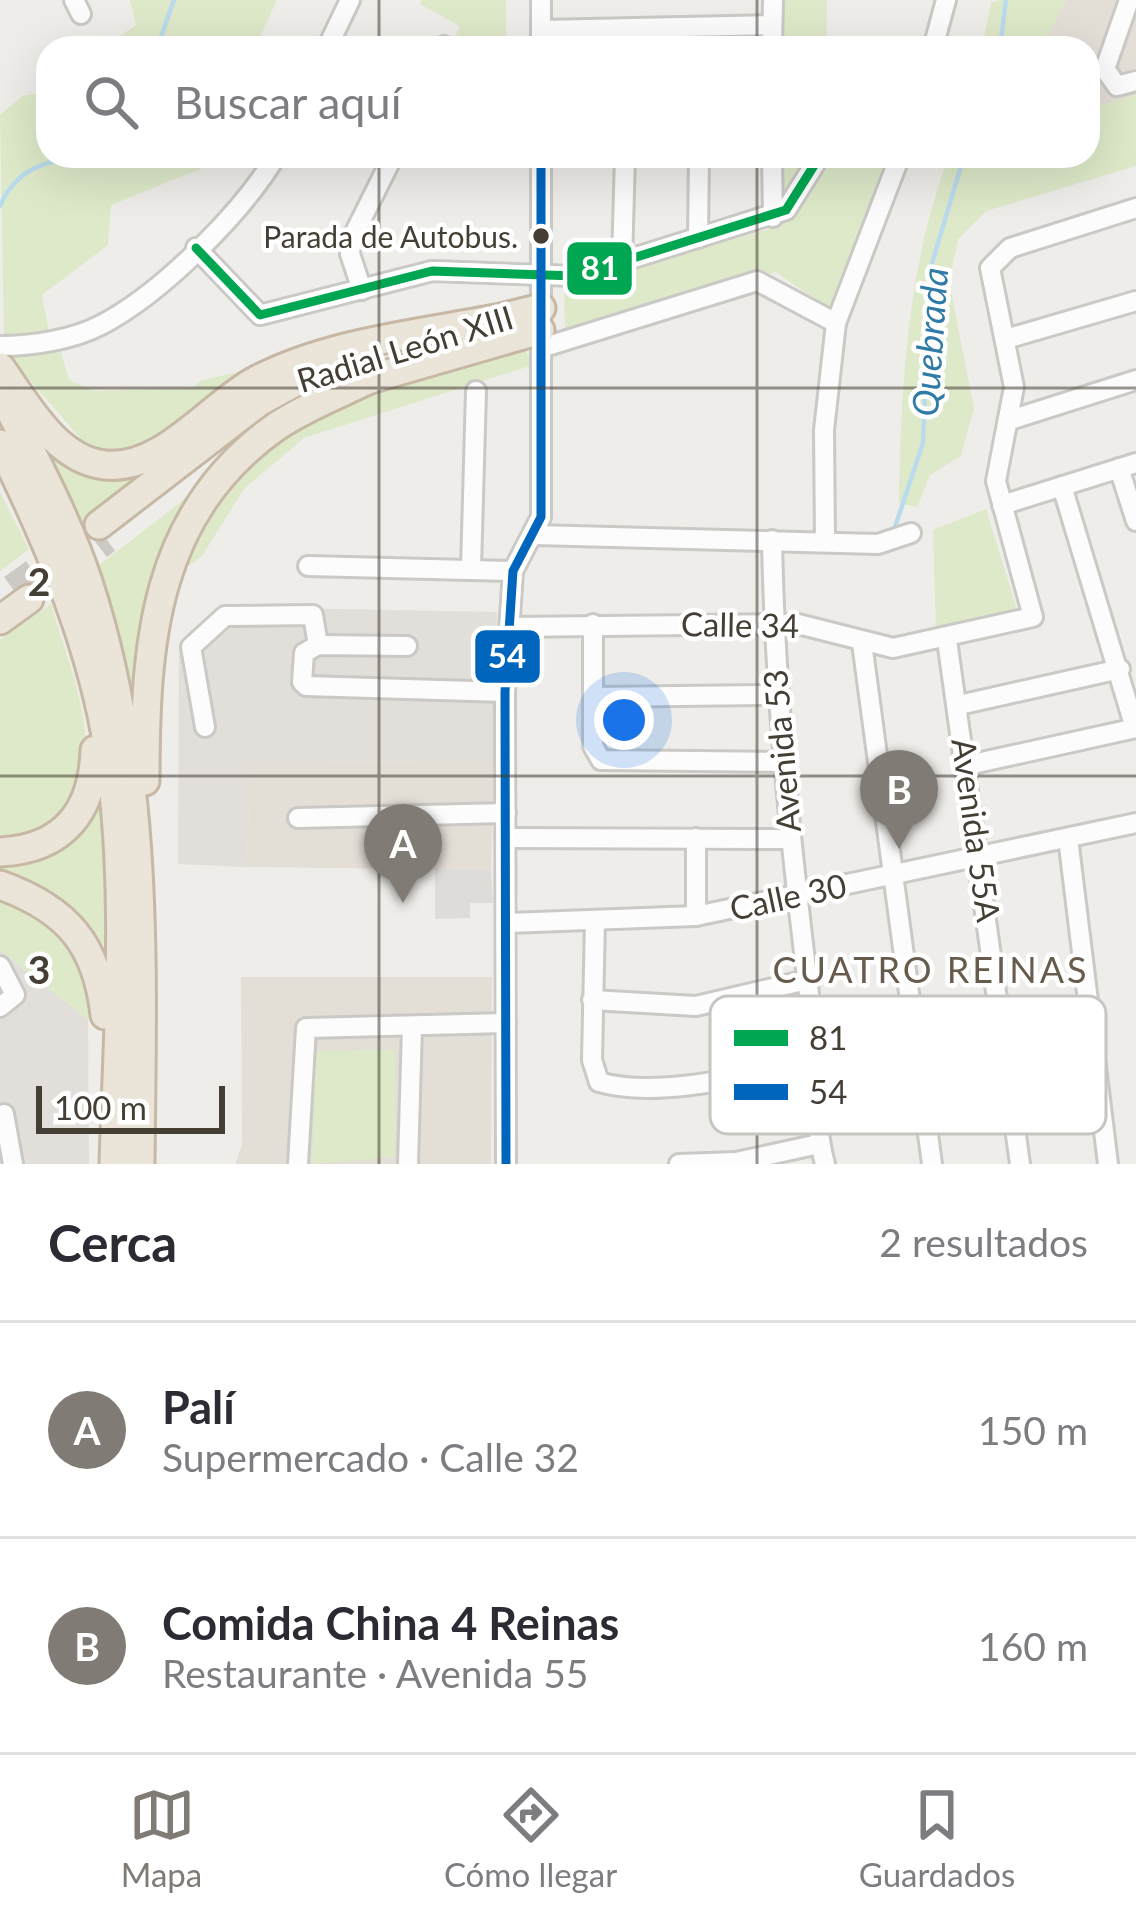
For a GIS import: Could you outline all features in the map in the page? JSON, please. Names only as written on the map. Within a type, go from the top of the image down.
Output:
[{"type":"highway","name":"Radial León XIII","points":[[496,319],[541,329],[305,400],[267,420],[103,533],[293,382],[496,319]]},
{"type":"highway","points":[[8,396],[76,455],[121,464],[151,456],[247,386],[310,359],[496,319]]},
{"type":"highway","points":[[0,368],[88,582],[111,671],[136,827],[142,929]]},
{"type":"highway","points":[[140,1164],[146,673],[160,590],[200,507],[250,448],[290,418],[376,376]]},
{"type":"highway","points":[[0,444],[44,532],[80,632],[108,749],[117,828],[120,980],[114,1164]]},
{"type":"highway","points":[[0,620],[14,595]]},
{"type":"highway","points":[[0,852],[40,846],[76,818],[88,800],[95,751],[80,632]]},
{"type":"highway","points":[[0,885],[64,917],[95,962],[105,1016],[114,1164]]},
{"type":"street","points":[[333,36],[350,0]]},
{"type":"street","points":[[542,0],[542,36]]},
{"type":"street","points":[[772,36],[773,0]]},
{"type":"street","points":[[936,36],[946,0]]},
{"type":"street","points":[[1129,0],[1106,63],[1114,84],[1136,81]]},
{"type":"street","points":[[713,36],[772,26]]},
{"type":"street","points":[[0,346],[59,340],[97,328],[130,308],[196,248],[269,168]]},
{"type":"street","points":[[362,290],[350,254],[352,238],[387,168]]},
{"type":"street","points":[[506,1164],[505,692],[513,571],[542,517],[541,168]]},
{"type":"street","points":[[622,262],[625,168]]},
{"type":"street","points":[[698,238],[699,168]]},
{"type":"street","points":[[772,168],[773,217]]},
{"type":"street","points":[[196,248],[260,315],[432,271],[576,276],[773,217],[786,210],[812,168]]},
{"type":"street","points":[[825,540],[824,430],[836,323],[895,168]]},
{"type":"street","points":[[1136,208],[1010,248],[992,263],[990,287],[1013,375],[1010,420],[996,473],[1002,505],[1128,466],[1136,521]]},
{"type":"street","points":[[541,329],[757,281],[836,323]]},
{"type":"street","points":[[1006,339],[1136,301]]},
{"type":"street","points":[[1010,420],[1136,380]]},
{"type":"street","points":[[471,568],[476,391]]},
{"type":"street","points":[[968,765],[1136,728],[1062,486]]},
{"type":"street","name":"Calle 34","points":[[510,627],[773,623],[814,626],[862,644],[898,648],[947,640],[1034,616],[1002,505]]},
{"type":"street","points":[[536,535],[878,544],[911,533]]},
{"type":"street","name":"Avenida 53","points":[[772,540],[780,594],[773,623],[780,762],[809,996]]},
{"type":"street","points":[[308,566],[513,571]]},
{"type":"street","points":[[205,727],[191,647],[225,616],[314,615],[318,645]]},
{"type":"street","points":[[593,624],[593,746],[598,758],[613,763],[780,762]]},
{"type":"street","name":"Avenida 55A","points":[[947,640],[999,996]]},
{"type":"street","points":[[862,644],[912,996]]},
{"type":"street","points":[[407,646],[318,645],[304,652],[306,686],[505,692]]},
{"type":"street","points":[[959,705],[1120,669]]},
{"type":"street","points":[[594,697],[776,695]]},
{"type":"street","points":[[298,818],[506,813]]},
{"type":"street","name":"Calle 30","points":[[506,923],[696,916],[1136,823]]},
{"type":"street","points":[[506,838],[789,839]]},
{"type":"street","points":[[696,916],[697,838]]},
{"type":"street","points":[[1068,838],[1087,996]]},
{"type":"street","points":[[595,920],[596,1079],[632,1087],[710,1080]]},
{"type":"street","points":[[0,966],[15,995],[0,1007]]},
{"type":"street","points":[[739,996],[807,980]]},
{"type":"street","points":[[592,1000],[696,1006],[710,1003]]},
{"type":"street","points":[[298,1164],[307,1028],[506,1023]]},
{"type":"street","points":[[409,1164],[412,1027]]},
{"type":"street","points":[[4,1114],[13,1164]]},
{"type":"street","name":"Avenida 53","points":[[819,1134],[824,1164]]},
{"type":"street","points":[[928,1134],[932,1164]]},
{"type":"street","name":"Avenida 55A","points":[[1016,1134],[1020,1164]]},
{"type":"street","points":[[1104,1134],[1108,1164]]},
{"type":"street","points":[[679,1164],[736,1163],[819,1144]]},
{"type":"shaded area","points":[[1066,0],[1136,0],[1136,95],[1100,106],[1100,36],[1048,36]]},
{"type":"shaded area","points":[[229,607],[497,612],[494,760],[250,761],[247,867],[178,864],[179,644]]},
{"type":"shaded area","points":[[494,760],[491,870],[247,867],[250,761]]},
{"type":"shaded area","points":[[435,869],[491,870],[493,903],[470,903],[470,918],[435,919]]},
{"type":"shaded area","points":[[0,950],[88,1020],[89,1164],[0,1164]]},
{"type":"shaded area","points":[[241,977],[492,977],[491,1164],[235,1164],[242,1145]]},
{"type":"green space","points":[[130,0],[277,0],[260,36],[120,36],[136,25]]},
{"type":"green space","points":[[421,0],[506,0],[506,36],[455,36],[460,26],[420,4]]},
{"type":"green space","points":[[777,0],[827,0],[826,36],[777,36]]},
{"type":"green space","points":[[1066,0],[1048,36],[984,36],[991,3]]},
{"type":"green space","points":[[36,94],[36,168],[200,168],[111,205],[108,245],[42,295],[49,332],[4,337],[0,115],[22,96]]},
{"type":"green space","points":[[1136,95],[1136,166],[986,211],[958,239],[949,281],[974,408],[961,456],[930,475],[917,507],[899,503],[909,327],[924,241],[945,168],[1100,168],[1100,106]]},
{"type":"green space","points":[[776,168],[807,168],[792,192],[776,202]]},
{"type":"green space","points":[[828,168],[889,168],[831,310],[776,272],[565,330],[564,288],[766,230],[797,207]]},
{"type":"green space","points":[[524,348],[533,365],[304,438],[244,489],[202,556],[183,570],[235,483],[297,431],[369,395]]},
{"type":"green space","points":[[61,352],[69,380],[94,391],[192,388],[202,380],[260,367],[135,453],[91,451],[10,357]]},
{"type":"green space","points":[[19,404],[47,441],[168,465],[78,525]]},
{"type":"green space","points":[[226,467],[172,538],[138,722],[98,566]]},
{"type":"green space","points":[[0,492],[29,549],[0,571]]},
{"type":"green space","points":[[986,509],[1019,616],[936,635],[933,530]]},
{"type":"green space","points":[[51,604],[84,725],[82,785],[69,810],[45,830],[0,843],[0,640]]},
{"type":"green space","points":[[103,797],[106,948],[63,903],[0,873],[0,864],[49,850],[71,836]]},
{"type":"green space","points":[[0,897],[33,913],[70,949],[97,996],[88,1020],[0,950]]},
{"type":"green space","points":[[395,1050],[395,1157],[312,1164],[316,1051]]},
{"type":"waterway","points":[[161,36],[174,0]]},
{"type":"waterway","name":"Quebrada","points":[[1002,36],[1006,0]]},
{"type":"waterway","points":[[0,206],[15,183],[37,168]]},
{"type":"waterway","name":"Quebrada","points":[[895,527],[923,443],[930,270],[960,168]]},
{"type":"tunnel","points":[[66,571],[107,540]]},
{"type":"tunnel","points":[[12,588],[72,545]]},
{"type":"transit line","name":"54","points":[[506,1164],[505,692],[513,571],[541,517],[541,168]]},
{"type":"transit line","name":"81","points":[[196,248],[260,315],[432,271],[576,276],[786,210],[812,168]]},
{"type":"place","name":"Parada de Autobus.","points":[[541,236]]},
{"type":"place","name":"Comida China 4 Reinas","points":[[899,849]]},
{"type":"place","name":"Palí","points":[[403,903]]},
{"type":"district","name":"CUATRO REINAS","points":[[931,970]]}]
